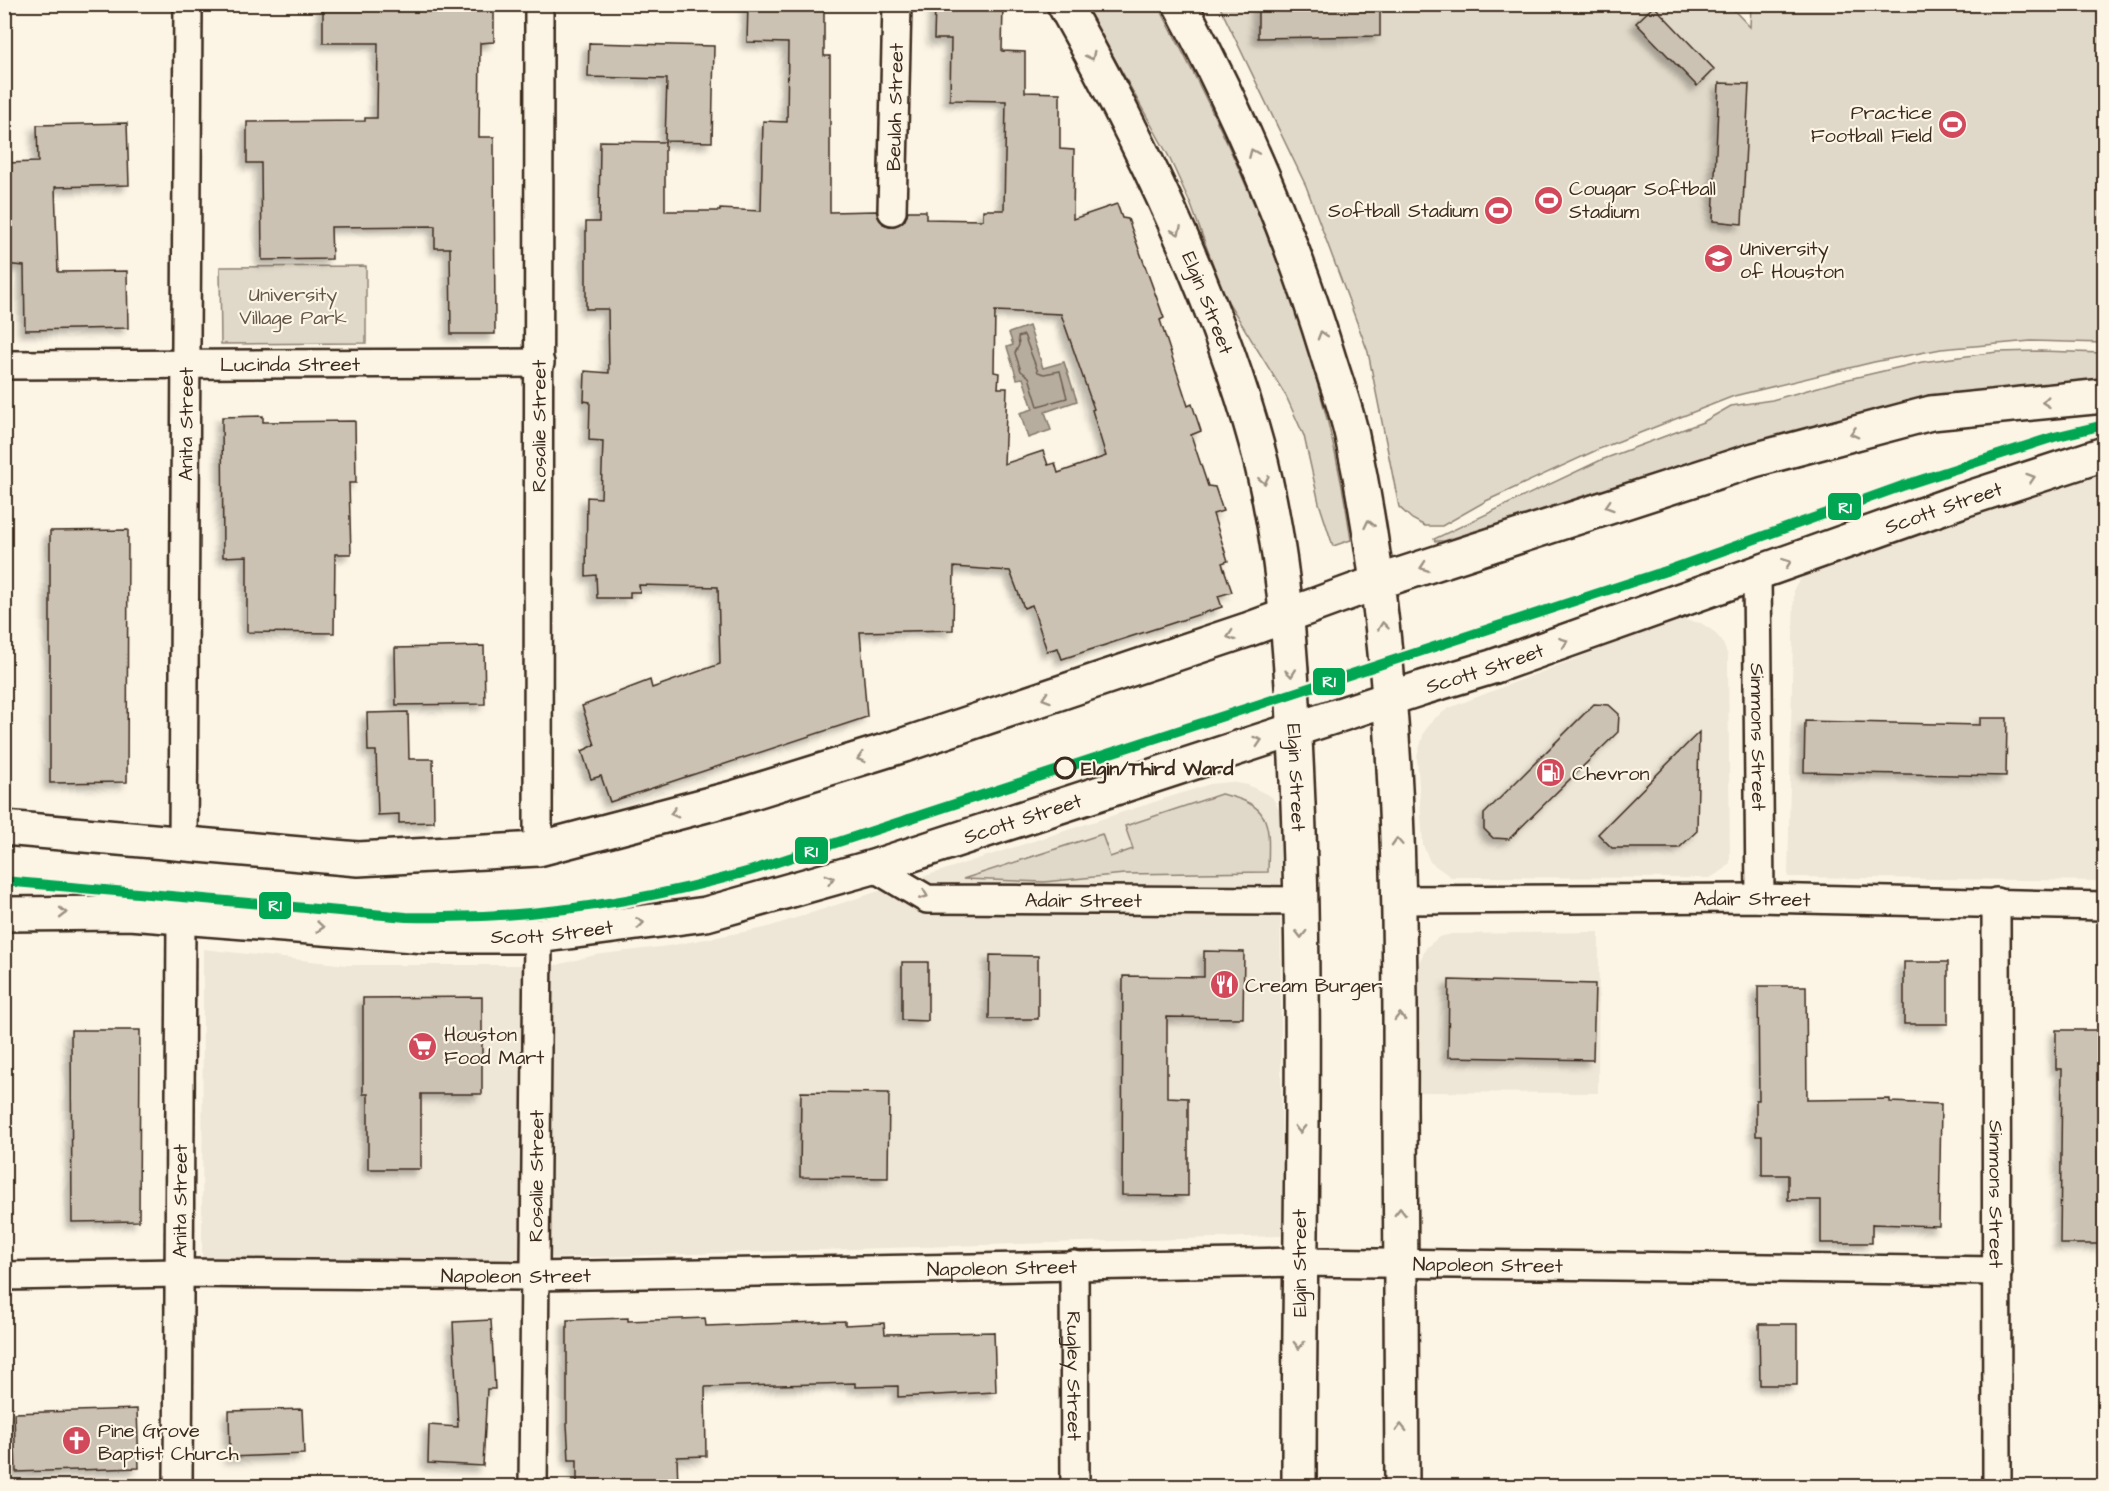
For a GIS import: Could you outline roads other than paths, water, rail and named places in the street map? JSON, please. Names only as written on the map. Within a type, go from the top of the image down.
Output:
[{"type":"main road","name":"Elgin Street","points":[[1064,4],[1158,186],[1226,350],[1257,448],[1275,540],[1286,616],[1296,729],[1302,901],[1299,1486]]},
{"type":"main road","points":[[1180,4],[1222,82],[1270,194],[1311,299],[1351,432],[1374,551],[1388,700],[1401,900],[1402,1486]]},
{"type":"main road","points":[[4,828],[358,859],[538,849],[733,798],[904,745],[1286,616],[1378,582],[1754,460],[1931,413],[2104,396]]},
{"type":"main road","name":"Scott Street","points":[[4,914],[129,913],[426,936],[538,936],[706,914],[873,867],[1492,667],[1960,501],[2104,454]]},
{"type":"street","name":"Anita Street","points":[[183,844],[188,4]]},
{"type":"street","name":"Rosalie Street","points":[[538,849],[539,4]]},
{"type":"street","name":"Beulah Street","points":[[892,211],[897,4]]},
{"type":"street","name":"Lucinda Street","points":[[4,364],[540,363]]},
{"type":"street","name":"Simmons Street","points":[[1757,573],[1760,898]]},
{"type":"street","name":"Adair Street","points":[[873,867],[927,899],[1302,901]]},
{"type":"street","name":"Adair Street","points":[[1401,900],[1760,898],[2104,906]]},
{"type":"street","name":"Simmons Street","points":[[1996,902],[1997,1486]]},
{"type":"street","name":"Anita Street","points":[[178,1486],[181,916]]},
{"type":"street","name":"Rosalie Street","points":[[533,1486],[538,936]]},
{"type":"street","name":"Napoleon Street","points":[[4,1275],[179,1273],[535,1276],[1299,1262],[1998,1271]]},
{"type":"street","name":"Rugley Street","points":[[1074,1265],[1075,1486]]},
{"type":"water","points":[[1029,326],[1043,368],[1064,362],[1077,401],[1045,412],[1051,430],[1028,438],[1020,413],[1033,409],[1023,378],[1017,379],[1007,347],[1013,345],[1009,333]]},
{"type":"place","name":"Practice Football Field","points":[[1953,124]]},
{"type":"place","name":"Cougar Softball Stadium","points":[[1548,200]]},
{"type":"place","name":"Softball Stadium","points":[[1499,210]]},
{"type":"place","name":"University of Houston","points":[[1719,259]]},
{"type":"place","name":"Elgin/Third Ward","points":[[1065,768]]},
{"type":"place","name":"Chevron","points":[[1551,773]]},
{"type":"place","name":"Cream Burger","points":[[1224,985]]},
{"type":"place","name":"Houston Food Mart","points":[[423,1046]]},
{"type":"place","name":"Pine Grove Baptist Church","points":[[77,1441]]},
{"type":"park label","name":"University Village Park","points":[[293,306]]}]
